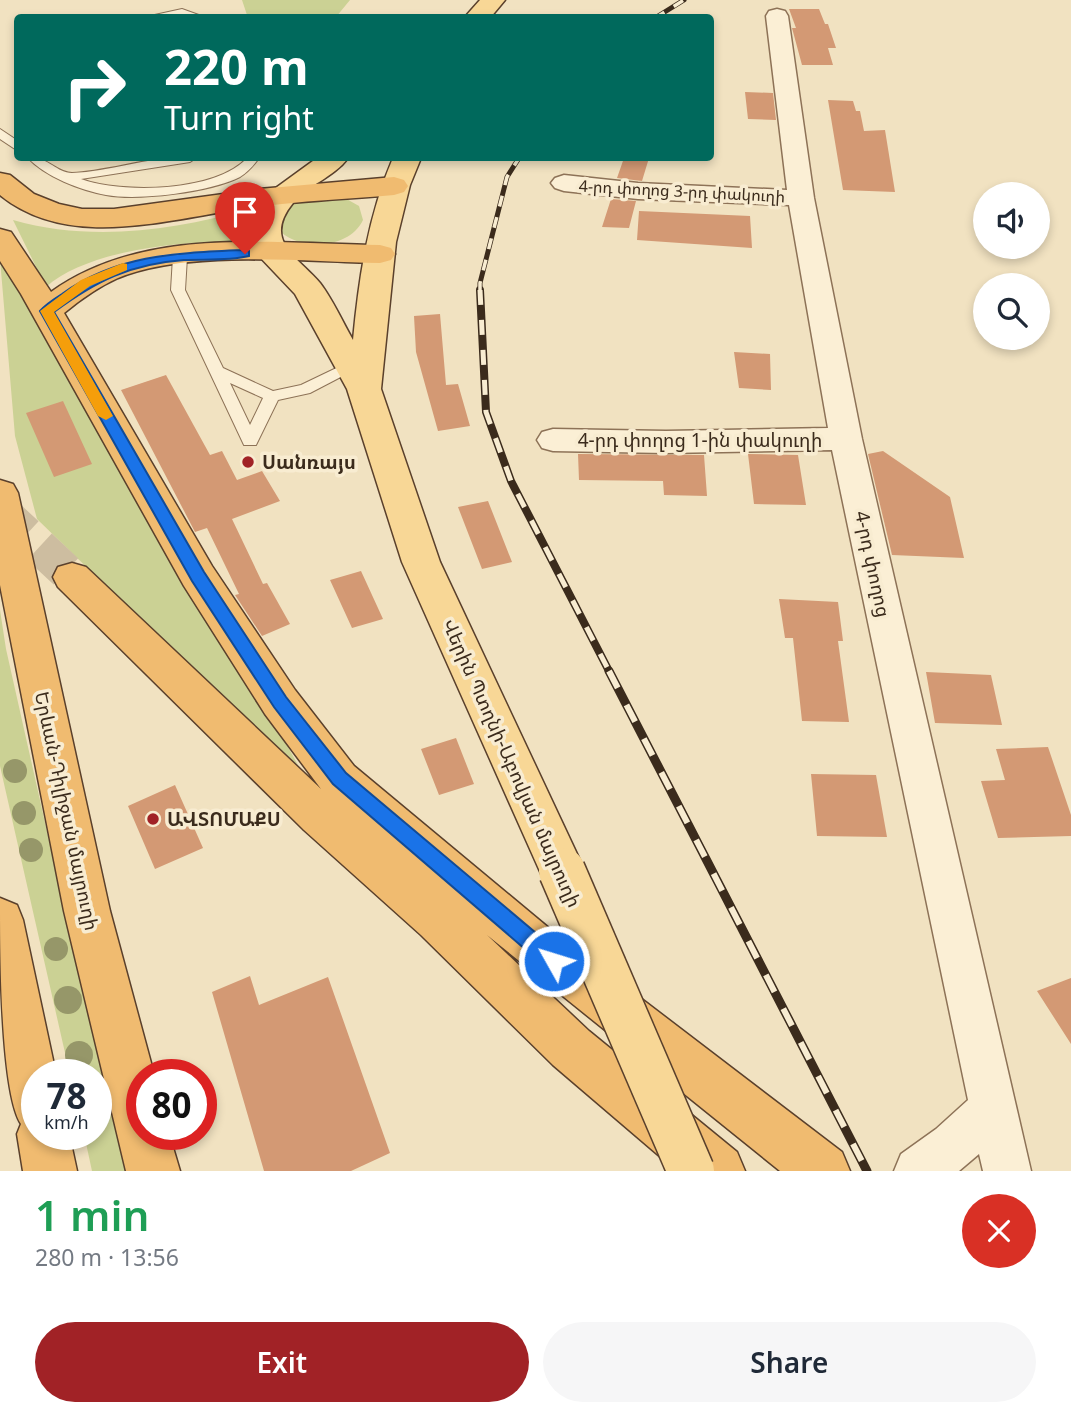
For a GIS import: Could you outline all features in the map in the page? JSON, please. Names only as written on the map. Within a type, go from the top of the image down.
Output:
[{"type":"highway","points":[[0,181],[16,198],[36,208],[66,216],[139,215],[283,196],[394,186]]},
{"type":"highway","points":[[0,238],[47,311],[198,576],[280,702],[340,779],[533,945],[823,1171]]},
{"type":"highway","points":[[47,311],[67,294],[110,271],[136,263],[180,257],[380,254]]},
{"type":"highway","name":"Երևան-Դիլիջան մայրուղի","points":[[0,493],[87,911],[126,1064]]},
{"type":"highway","points":[[72,577],[320,816],[438,920],[572,1048],[718,1171]]},
{"type":"highway","points":[[0,926],[27,1059]]},
{"type":"highway","points":[[46,1150],[50,1171]]},
{"type":"highway","points":[[148,1150],[153,1171]]},
{"type":"main road","points":[[480,14],[493,0]]},
{"type":"main road","points":[[272,254],[267,232],[271,215],[283,196],[330,161]]},
{"type":"main road","name":"Վերին Պտղնի-Աբովյան մայրուղի","points":[[357,378],[394,186],[406,161]]},
{"type":"main road","name":"Վերին Պտղնի-Աբովյան մայրուղի","points":[[272,254],[308,289],[357,378],[421,562],[562,871],[691,1171]]},
{"type":"street","name":"4-րդ փողոց","points":[[777,16],[801,198],[846,439],[1007,1171]]},
{"type":"street","name":"4-րդ փողոց 3-րդ փակուղի","points":[[564,183],[638,191],[801,198]]},
{"type":"street","name":"4-րդ փողոց 1-ին փակուղի","points":[[553,440],[666,442],[846,439]]},
{"type":"street","points":[[918,1171],[953,1146],[993,1109]]},
{"type":"lane","points":[[170,14],[189,14]]},
{"type":"lane","points":[[0,133],[14,144]]},
{"type":"lane","points":[[39,161],[108,191],[143,193],[229,177],[245,168],[251,161]]},
{"type":"lane","points":[[56,169],[153,161]]},
{"type":"lane","points":[[180,257],[178,290],[250,441],[272,396]]},
{"type":"lane","points":[[216,371],[272,396],[357,378]]},
{"type":"green space","points":[[242,0],[350,0],[338,14],[247,14]]},
{"type":"green space","points":[[343,197],[359,206],[363,220],[356,230],[346,237],[335,242],[309,244],[286,236],[277,228],[280,211],[301,198]]},
{"type":"green space","points":[[249,209],[237,224],[238,234],[247,244],[199,243],[142,249],[88,263],[64,274],[46,287],[13,220],[72,231],[131,231],[191,223]]},
{"type":"green space","points":[[0,259],[247,673],[298,765],[212,689],[37,519],[15,436]]},
{"type":"green space","points":[[0,610],[6,649],[99,1059],[67,1059],[0,766]]},
{"type":"green space","points":[[112,1110],[127,1171],[92,1171],[87,1150],[112,1150]]},
{"type":"building","points":[[789,9],[819,9],[825,24],[828,24],[836,48],[828,48],[833,65],[802,65],[792,28],[796,28]]},
{"type":"building","points":[[745,92],[773,93],[776,120],[748,119]]},
{"type":"building","points":[[828,100],[853,101],[856,111],[860,111],[864,131],[885,130],[895,192],[843,190]]},
{"type":"building","points":[[623,161],[648,161],[642,181],[617,178]]},
{"type":"building","points":[[611,199],[636,201],[629,228],[602,227]]},
{"type":"building","points":[[639,211],[750,216],[752,248],[637,240]]},
{"type":"building","points":[[440,314],[446,385],[458,384],[470,426],[438,431],[416,352],[414,316]]},
{"type":"building","points":[[734,352],[770,354],[771,390],[739,388]]},
{"type":"building","points":[[166,375],[210,455],[222,451],[237,480],[262,471],[280,501],[232,519],[263,584],[267,583],[290,624],[262,636],[235,595],[239,594],[207,528],[195,532],[121,390]]},
{"type":"building","points":[[63,401],[92,464],[54,477],[26,413]]},
{"type":"building","points":[[883,451],[950,497],[964,558],[892,555],[868,454]]},
{"type":"building","points":[[578,454],[704,455],[707,496],[664,495],[663,481],[579,480]]},
{"type":"building","points":[[748,454],[798,455],[806,505],[754,504]]},
{"type":"building","points":[[488,501],[512,562],[482,569],[458,507]]},
{"type":"building","points":[[361,571],[383,619],[352,628],[330,580]]},
{"type":"building","points":[[779,599],[838,602],[843,641],[838,641],[849,722],[802,721],[793,638],[785,638]]},
{"type":"building","points":[[926,672],[991,675],[1002,725],[935,723]]},
{"type":"building","points":[[456,738],[474,784],[439,795],[421,749]]},
{"type":"building","points":[[1048,747],[1071,815],[1071,836],[998,838],[981,781],[1005,780],[996,749]]},
{"type":"building","points":[[811,774],[876,775],[887,837],[817,836]]},
{"type":"building","points":[[175,785],[203,848],[155,869],[128,806]]},
{"type":"building","points":[[250,976],[259,1005],[328,977],[390,1153],[351,1171],[264,1171],[212,992]]},
{"type":"building","points":[[1071,978],[1071,1044],[1037,991]]},
{"type":"tunnel","points":[[0,510],[72,577]]},
{"type":"railway","points":[[661,14],[684,0]]},
{"type":"railway","points":[[480,290],[507,177],[517,161]]},
{"type":"railway","points":[[480,290],[486,412],[511,481],[610,673]]},
{"type":"railway","points":[[609,671],[867,1171]]},
{"type":"slow traffic","points":[[106,416],[47,311],[67,294],[123,267]]},
{"type":"place","name":"Սանռայս","points":[[248,462]]},
{"type":"place","name":"ԱՎՏՈՄԱՔՍ","points":[[153,819]]},
{"type":"route","points":[[245,254],[197,255],[136,263],[110,271],[86,283],[67,294],[47,311],[198,576],[280,702],[340,779],[554,961]]}]
